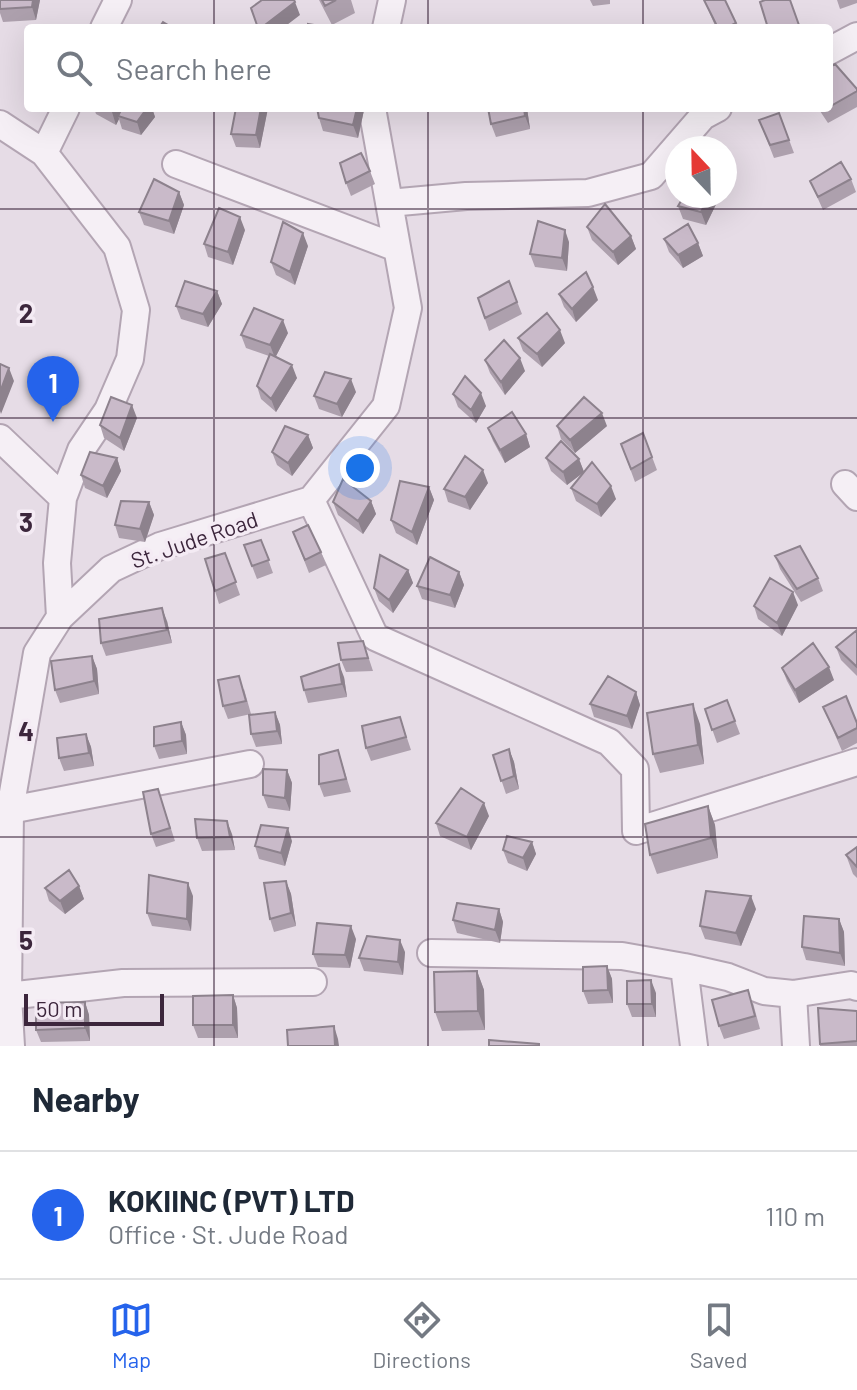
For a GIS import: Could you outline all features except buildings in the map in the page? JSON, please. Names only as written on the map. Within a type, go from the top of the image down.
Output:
[{"type":"street","points":[[106,24],[118,0]]},
{"type":"street","points":[[387,24],[392,0]]},
{"type":"street","points":[[833,49],[857,36]]},
{"type":"street","points":[[44,153],[64,112]]},
{"type":"street","points":[[373,112],[408,308],[386,406],[311,500],[375,637],[609,742],[635,769],[636,831],[857,762]]},
{"type":"street","points":[[389,203],[466,196],[588,193],[651,176],[703,116],[710,112]]},
{"type":"street","points":[[0,124],[44,153],[117,247],[136,310],[130,359],[108,410],[81,450],[63,498],[57,563],[60,617]]},
{"type":"street","points":[[176,164],[397,248]]},
{"type":"street","points":[[0,438],[63,498]]},
{"type":"street","name":"St. Jude Road","points":[[11,1046],[8,996],[10,810],[37,653],[60,617],[111,569],[160,546],[311,500]]},
{"type":"street","points":[[10,810],[250,764]]},
{"type":"street","points":[[431,953],[622,956],[728,977],[764,991],[793,994],[851,985],[857,987]]},
{"type":"street","points":[[684,967],[694,1046]]},
{"type":"street","points":[[8,996],[123,983],[313,982]]},
{"type":"street","points":[[793,994],[796,1046]]},
{"type":"place","name":"KOKIINC (PVT) LTD","points":[[53,422]]}]
